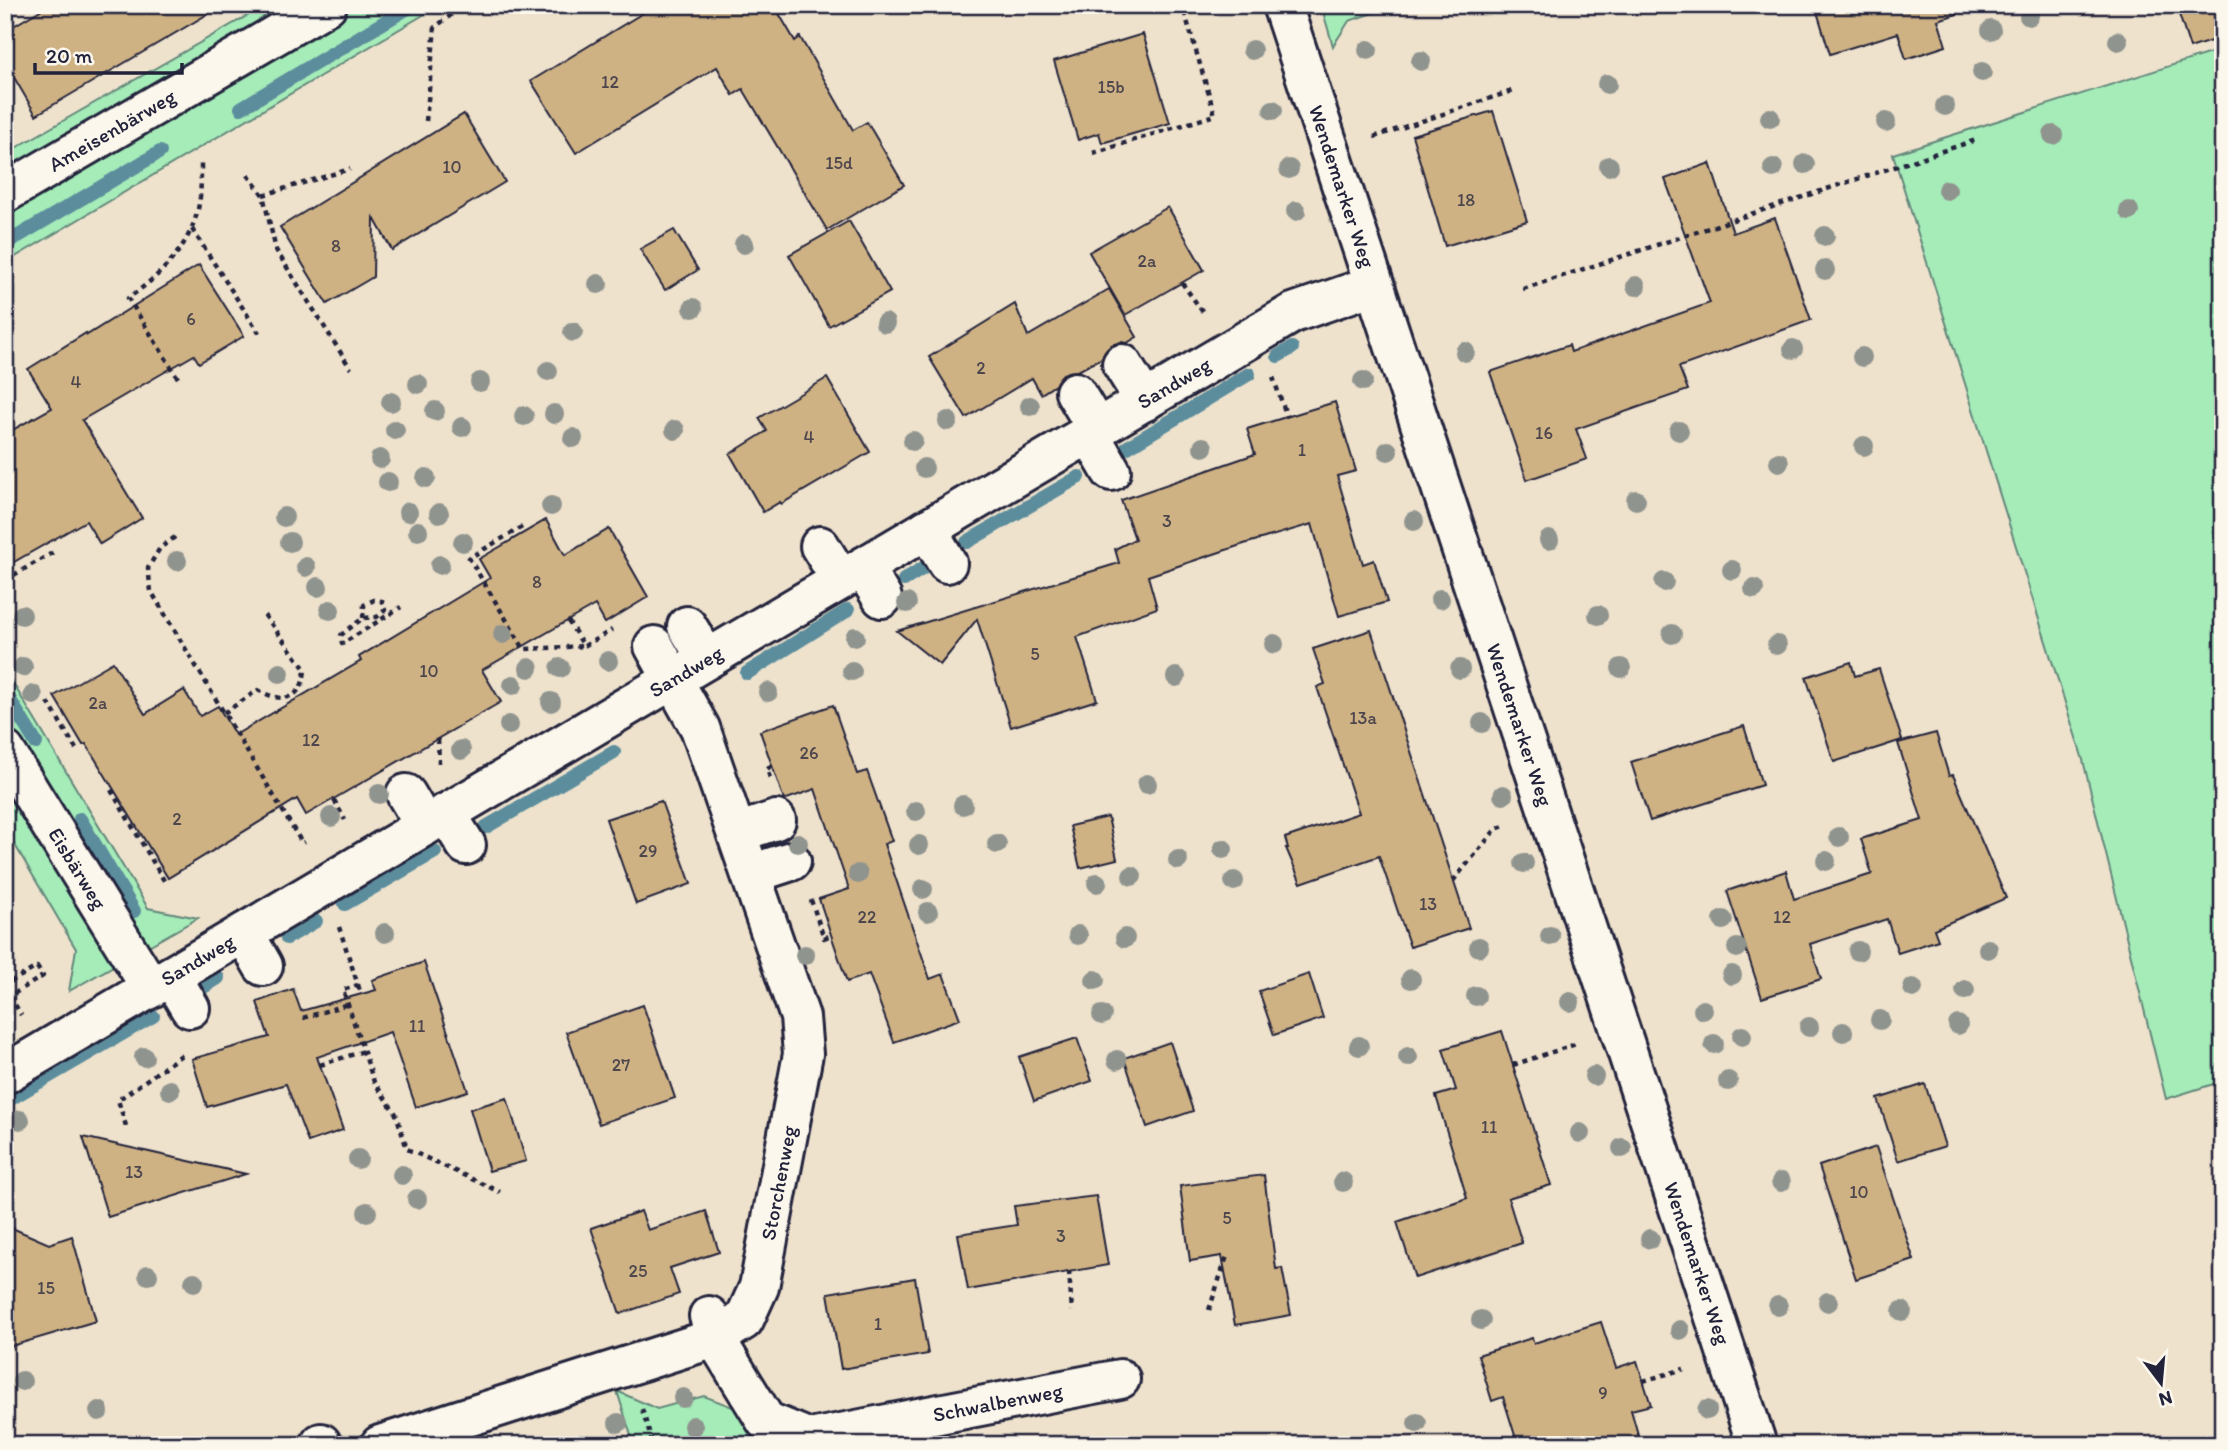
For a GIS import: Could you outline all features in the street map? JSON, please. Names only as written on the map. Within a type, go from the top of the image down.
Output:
[{"type":"street","name":"Ameisenbärweg","points":[[5,193],[327,5]]},
{"type":"street","name":"Wendemarker Weg","points":[[1289,7],[1330,151],[1757,1445]]},
{"type":"street","name":"Sandweg","points":[[5,1074],[707,659],[862,582],[927,529],[1293,313],[1374,285]]},
{"type":"street","points":[[1122,364],[1144,401]]},
{"type":"street","points":[[1075,392],[1111,471]]},
{"type":"street","points":[[927,529],[947,563]]},
{"type":"street","points":[[820,546],[862,582]]},
{"type":"street","points":[[687,626],[707,659]]},
{"type":"street","name":"Storchenweg","points":[[380,1445],[712,1327],[744,1320],[759,1287],[803,1054],[800,1017],[701,728],[654,646]]},
{"type":"street","name":"Eisbärweg","points":[[5,751],[161,982],[190,1008]]},
{"type":"street","points":[[737,832],[776,820]]},
{"type":"street","points":[[751,874],[800,876]]},
{"type":"street","points":[[244,933],[263,966]]},
{"type":"street","name":"Schwalbenweg","points":[[712,1327],[766,1421],[810,1438],[843,1439],[889,1433],[1121,1379]]},
{"type":"path","points":[[1093,153],[1215,115],[1183,7]]},
{"type":"path","points":[[426,121],[435,27],[454,13]]},
{"type":"path","points":[[1330,151],[1515,90]]},
{"type":"path","points":[[1523,289],[1979,139]]},
{"type":"path","points":[[178,377],[128,298],[149,284],[177,256],[191,228],[200,200],[201,164]]},
{"type":"path","points":[[263,195],[350,169]]},
{"type":"path","points":[[248,175],[263,195],[276,250],[351,369]]},
{"type":"path","points":[[191,228],[259,333]]},
{"type":"path","points":[[522,527],[469,558],[524,649],[584,646],[615,628]]},
{"type":"path","points":[[175,537],[160,548],[148,568],[151,591],[302,843],[313,837]]},
{"type":"path","points":[[5,580],[54,551]]},
{"type":"path","points":[[363,618],[364,605],[374,600],[382,601],[385,610],[377,617],[363,618],[341,635],[342,644],[401,607]]},
{"type":"path","points":[[224,713],[258,690],[270,697],[285,698],[297,693],[304,684],[305,669],[263,613]]},
{"type":"path","points":[[568,621],[584,646]]},
{"type":"path","points":[[48,702],[76,749]]},
{"type":"path","points":[[438,739],[439,775]]},
{"type":"path","points":[[111,790],[166,884]]},
{"type":"path","points":[[1453,880],[1496,829],[1548,810]]},
{"type":"path","points":[[334,825],[345,819]]},
{"type":"path","points":[[800,876],[824,938],[831,935]]},
{"type":"path","points":[[321,888],[338,923],[361,994]]},
{"type":"path","points":[[5,974],[10,982],[37,967]]},
{"type":"path","points":[[358,985],[342,990],[374,1082],[396,1114],[407,1149],[500,1192]]},
{"type":"path","points":[[5,988],[10,996]]},
{"type":"path","points":[[303,1017],[348,1004]]},
{"type":"path","points":[[1513,1065],[1620,1029]]},
{"type":"path","points":[[126,1126],[118,1100],[190,1049]]},
{"type":"path","points":[[320,1065],[364,1051]]},
{"type":"path","points":[[1209,1310],[1227,1256]]},
{"type":"path","points":[[1069,1271],[1072,1311]]},
{"type":"green space","points":[[266,5],[440,5],[5,263],[5,154]]},
{"type":"green space","points":[[1321,5],[1396,5],[1349,21],[1333,46]]},
{"type":"green space","points":[[2223,49],[2223,1081],[2166,1099],[2083,760],[1893,154]]},
{"type":"green space","points":[[5,670],[148,908],[198,918],[69,991],[76,949],[5,828]]},
{"type":"green space","points":[[617,1391],[657,1409],[704,1396],[738,1409],[753,1436],[771,1445],[634,1445]]},
{"type":"building","points":[[49,5],[223,5],[36,115],[5,62],[5,31]]},
{"type":"building","points":[[656,5],[774,5],[795,41],[800,37],[853,130],[867,122],[904,185],[827,230],[743,89],[733,95],[717,67],[576,153],[531,81]]},
{"type":"building","points":[[1815,5],[1956,5],[1957,14],[1938,20],[1946,46],[1906,59],[1898,33],[1830,54]]},
{"type":"building","points":[[2176,5],[2223,5],[2223,37],[2190,48]]},
{"type":"building","points":[[1143,34],[1170,123],[1102,143],[1099,133],[1078,140],[1054,61]]},
{"type":"building","points":[[1493,111],[1527,221],[1445,246],[1412,135]]},
{"type":"building","points":[[464,114],[505,182],[392,250],[374,218],[373,277],[327,304],[280,227]]},
{"type":"building","points":[[1710,163],[1733,233],[1775,218],[1811,320],[1679,367],[1688,390],[1576,429],[1587,459],[1527,480],[1490,372],[1569,345],[1571,352],[1710,303],[1665,179]]},
{"type":"building","points":[[1168,207],[1204,270],[1125,315],[1089,252]]},
{"type":"building","points":[[849,221],[890,292],[829,326],[789,255]]},
{"type":"building","points":[[674,230],[698,270],[665,290],[640,249]]},
{"type":"building","points":[[199,265],[244,336],[199,363],[194,355],[82,420],[142,518],[100,544],[86,521],[5,567],[5,434],[52,408],[28,369]]},
{"type":"building","points":[[1109,289],[1137,337],[1127,343],[1111,345],[1102,358],[1078,371],[1063,374],[1055,385],[1041,394],[1032,378],[966,418],[929,357],[1015,304],[1028,336]]},
{"type":"building","points":[[827,378],[870,452],[763,512],[730,454],[767,431],[759,418]]},
{"type":"building","points":[[1335,402],[1356,471],[1337,476],[1363,564],[1374,560],[1387,602],[1339,616],[1312,524],[1244,544],[1148,576],[1157,608],[1077,637],[1097,700],[1011,727],[977,619],[940,665],[897,631],[1119,563],[1115,549],[1135,539],[1121,500],[1255,454],[1247,429]]},
{"type":"building","points":[[546,520],[565,555],[609,529],[648,597],[605,623],[595,605],[482,670],[501,702],[306,815],[297,799],[168,878],[54,696],[113,662],[145,714],[184,690],[200,716],[218,706],[235,735],[361,661],[359,657],[490,578],[479,559]]},
{"type":"building","points":[[1371,630],[1469,928],[1410,947],[1379,856],[1301,883],[1286,848],[1285,838],[1359,813],[1317,687],[1325,684],[1313,649]]},
{"type":"building","points":[[1851,662],[1855,676],[1879,669],[1902,740],[1834,762],[1806,677]]},
{"type":"building","points":[[833,705],[857,774],[867,771],[892,841],[884,844],[930,979],[943,974],[960,1019],[894,1042],[869,974],[847,982],[819,899],[849,889],[815,789],[784,800],[760,731]]},
{"type":"building","points":[[1744,726],[1762,785],[1650,821],[1631,762]]},
{"type":"building","points":[[1936,733],[1949,776],[1953,775],[2006,898],[1934,929],[1938,940],[1898,953],[1887,919],[1810,944],[1821,979],[1762,998],[1727,891],[1786,871],[1794,899],[1872,874],[1861,839],[1922,820],[1898,743]]},
{"type":"building","points":[[661,801],[691,884],[636,904],[606,819]]},
{"type":"building","points":[[1108,817],[1117,859],[1080,868],[1070,826]]},
{"type":"building","points":[[424,962],[468,1091],[416,1107],[390,1032],[317,1057],[343,1130],[308,1142],[286,1084],[207,1107],[192,1059],[269,1037],[257,1002],[293,989],[301,1011],[376,990],[372,980]]},
{"type":"building","points":[[1309,974],[1323,1018],[1274,1035],[1259,991]]},
{"type":"building","points":[[643,1005],[675,1098],[599,1124],[566,1032]]},
{"type":"building","points":[[1502,1031],[1551,1185],[1508,1198],[1522,1243],[1415,1278],[1397,1222],[1467,1198],[1436,1096],[1456,1090],[1443,1049]]},
{"type":"building","points":[[1077,1038],[1092,1081],[1034,1101],[1019,1057]]},
{"type":"building","points":[[1170,1042],[1193,1111],[1147,1127],[1124,1058]]},
{"type":"building","points":[[1925,1084],[1945,1146],[1898,1161],[1878,1099]]},
{"type":"building","points":[[507,1098],[526,1161],[489,1171],[470,1109]]},
{"type":"building","points":[[83,1137],[246,1174],[108,1217]]},
{"type":"building","points":[[1876,1147],[1914,1260],[1856,1279],[1819,1166]]},
{"type":"building","points":[[1264,1175],[1276,1269],[1282,1268],[1291,1315],[1235,1325],[1222,1256],[1190,1261],[1180,1186]]},
{"type":"building","points":[[1096,1196],[1108,1265],[968,1290],[958,1234],[1017,1225],[1014,1206]]},
{"type":"building","points":[[641,1211],[648,1230],[706,1211],[719,1252],[670,1268],[679,1294],[620,1314],[591,1228]]},
{"type":"building","points":[[5,1225],[49,1244],[72,1236],[96,1321],[5,1348]]},
{"type":"building","points":[[915,1278],[928,1354],[841,1369],[828,1293]]},
{"type":"building","points":[[1601,1322],[1616,1368],[1637,1361],[1651,1405],[1631,1410],[1641,1445],[1518,1445],[1503,1397],[1492,1401],[1478,1355],[1532,1338],[1534,1343]]},
{"type":"waterway","points":[[241,108],[413,5]]},
{"type":"waterway","points":[[5,244],[160,152]]},
{"type":"waterway","points":[[1278,356],[1292,348]]},
{"type":"waterway","points":[[1126,448],[1249,374]]},
{"type":"waterway","points":[[967,542],[1079,477]]},
{"type":"waterway","points":[[904,580],[925,567]]},
{"type":"waterway","points":[[747,673],[848,610]]},
{"type":"waterway","points":[[5,692],[36,743]]},
{"type":"waterway","points":[[486,827],[614,752]]},
{"type":"waterway","points":[[80,819],[134,911]]},
{"type":"waterway","points":[[345,904],[435,852]]},
{"type":"waterway","points":[[287,938],[316,921]]},
{"type":"waterway","points":[[202,988],[218,978]]},
{"type":"waterway","points":[[5,1102],[153,1016]]}]
